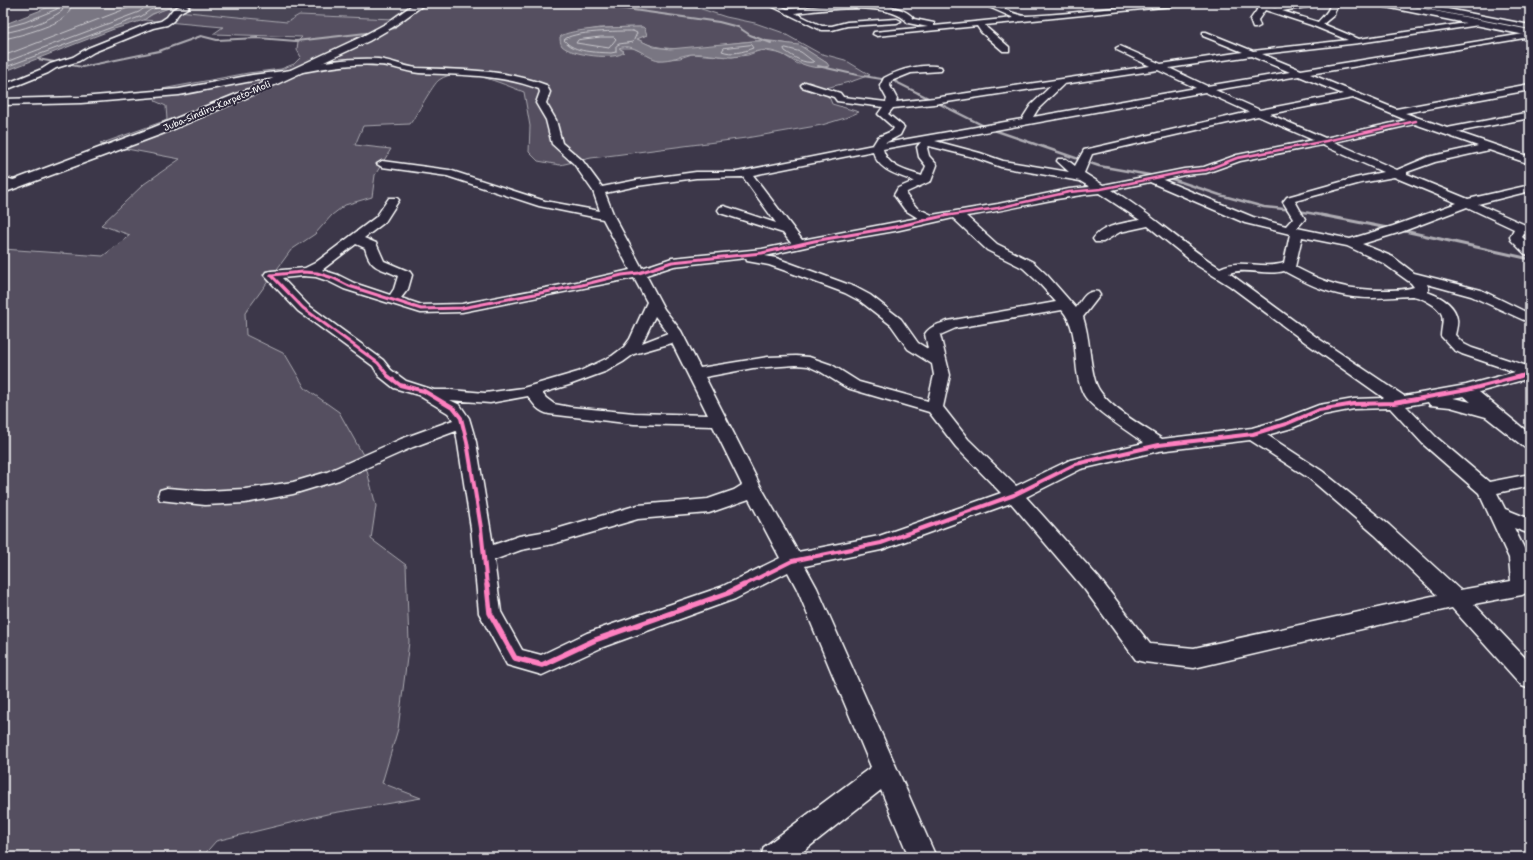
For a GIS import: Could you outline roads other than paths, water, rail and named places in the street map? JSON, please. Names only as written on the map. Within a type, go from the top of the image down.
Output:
[{"type":"main road","name":"Juba-Sindiru-Karpeto-Moli","points":[[3,189],[157,131],[297,71],[379,31],[421,3]]},
{"type":"main road","points":[[1381,3],[1530,34]]},
{"type":"street","points":[[769,3],[810,23],[824,28],[832,28],[848,24],[911,21],[945,27]]},
{"type":"street","points":[[785,11],[877,3]]},
{"type":"street","points":[[986,4],[1000,3]]},
{"type":"street","points":[[877,34],[982,24],[1058,14],[1182,3]]},
{"type":"street","points":[[1251,3],[1276,10],[1297,21],[1328,28],[1359,41]]},
{"type":"street","points":[[1276,10],[1283,7],[1318,3]]},
{"type":"street","points":[[1322,22],[1330,15],[1330,12],[1334,7],[1334,3]]},
{"type":"street","points":[[1406,3],[1530,27]]},
{"type":"street","points":[[865,4],[894,10],[907,15],[911,21]]},
{"type":"street","points":[[986,4],[1026,19]]},
{"type":"street","points":[[1435,8],[1459,4]]},
{"type":"street","points":[[3,93],[7,86],[53,66],[76,59],[91,50],[151,26],[164,23],[170,19],[176,11],[185,7]]},
{"type":"street","points":[[1256,26],[1254,20],[1261,7]]},
{"type":"street","points":[[805,86],[837,95],[840,99],[870,104],[890,105],[967,98],[1253,53],[1359,41],[1478,22]]},
{"type":"street","points":[[982,24],[980,26],[1006,49]]},
{"type":"street","points":[[1206,34],[1299,73],[1354,94],[1416,121],[1490,147],[1527,158]]},
{"type":"street","points":[[599,191],[637,183],[696,175],[737,175],[877,147],[930,140],[1025,121],[1530,34]]},
{"type":"street","points":[[344,48],[361,51]]},
{"type":"street","points":[[1120,48],[1207,90],[1526,230]]},
{"type":"street","points":[[374,53],[387,57],[397,64]]},
{"type":"street","points":[[3,102],[81,100],[179,92],[252,78],[351,62],[379,62],[397,64],[414,70],[488,74],[530,82],[544,87],[545,92],[541,103],[551,120],[557,144],[578,162],[599,191],[608,216],[654,302],[676,335],[752,487],[806,588],[924,857]]},
{"type":"street","points":[[924,181],[893,170],[880,159],[877,154],[877,147],[882,139],[896,133],[899,127],[883,114],[890,105],[892,99],[885,86],[886,80],[911,70],[938,69]]},
{"type":"street","points":[[1025,121],[1034,107],[1060,83]]},
{"type":"street","points":[[1396,112],[1530,87]]},
{"type":"street","points":[[1080,176],[1083,160],[1088,152],[1259,113],[1354,94]]},
{"type":"street","points":[[1446,131],[1530,115]]},
{"type":"street","points":[[1416,121],[1326,141],[1237,158],[1206,170],[1101,189],[1069,192],[1017,205],[956,214],[798,244],[762,253],[744,256],[690,259],[655,267],[639,273],[616,276],[582,285],[462,308],[421,309],[349,286],[333,278],[307,272],[271,275],[304,308],[378,363],[385,373],[400,385],[424,391],[432,395],[454,409],[461,418],[467,442],[484,556],[490,613],[515,658],[542,665],[595,640],[728,593],[792,561],[881,543],[1014,495],[1076,464],[1159,445],[1253,434],[1286,424],[1319,410],[1354,404],[1404,401],[1450,402],[1492,413]]},
{"type":"street","points":[[930,140],[954,150],[976,155],[1001,164],[1080,176]]},
{"type":"street","points":[[930,140],[922,147],[924,157],[932,166],[927,179],[902,190],[900,195],[911,210],[931,219]]},
{"type":"street","points":[[1219,273],[1226,269],[1236,267],[1274,269],[1290,265],[1293,231],[1299,219],[1289,202],[1291,199],[1359,180],[1399,175],[1403,170],[1432,159],[1490,147]]},
{"type":"street","points":[[1359,180],[1363,173],[1364,159]]},
{"type":"street","points":[[696,374],[785,360],[810,363],[843,377],[859,386],[935,408],[962,443],[1014,495],[1092,584],[1144,653],[1194,658],[1456,599],[1526,586],[1519,558],[1496,513],[1486,489],[1430,441],[1404,401],[1314,342],[1219,273],[1200,261],[1115,197],[1080,176],[1062,162]]},
{"type":"street","points":[[382,164],[411,166],[450,173],[543,204],[577,209],[608,216]]},
{"type":"street","points":[[748,176],[798,244]]},
{"type":"street","points":[[1152,179],[1241,218],[1350,243],[1388,260],[1412,276],[1420,284],[1417,290]]},
{"type":"street","points":[[3,180],[16,184]]},
{"type":"street","points":[[1350,243],[1397,229],[1467,203],[1530,188]]},
{"type":"street","points":[[307,272],[320,266],[381,219],[394,200]]},
{"type":"street","points":[[724,210],[787,230]]},
{"type":"street","points":[[956,214],[992,247],[1028,265],[1042,278],[1071,311],[1079,327],[1087,381],[1092,394],[1113,413],[1159,445]]},
{"type":"street","points":[[1099,239],[1104,234],[1111,231],[1150,222]]},
{"type":"street","points":[[1526,230],[1516,237],[1517,240],[1530,251]]},
{"type":"street","points":[[355,240],[371,246],[373,258],[378,264],[399,271],[405,275],[401,289],[393,300]]},
{"type":"street","points":[[744,256],[778,264],[865,298],[896,322],[913,346],[939,362]]},
{"type":"street","points":[[1286,267],[1329,287],[1343,291],[1361,294],[1397,294],[1417,290],[1459,294],[1498,303]]},
{"type":"street","points":[[1412,276],[1461,288],[1498,303],[1530,319]]},
{"type":"street","points":[[1417,290],[1445,307],[1449,312],[1450,319],[1448,336],[1459,347],[1530,372]]},
{"type":"street","points":[[935,408],[942,375],[932,334],[936,330],[965,322],[1071,311],[1093,295]]},
{"type":"street","points":[[432,395],[453,394],[488,398],[556,384],[589,372],[609,363],[629,350],[642,332],[654,302]]},
{"type":"street","points":[[629,350],[650,346],[676,335]]},
{"type":"street","points":[[1404,401],[1467,390],[1530,372]]},
{"type":"street","points":[[532,390],[540,402],[549,409],[621,417],[684,421],[719,420]]},
{"type":"street","points":[[1467,390],[1492,413],[1530,443]]},
{"type":"street","points":[[167,495],[205,498],[245,496],[293,488],[333,476],[407,443],[462,423]]},
{"type":"street","points":[[1253,434],[1316,475],[1382,530],[1530,670]]},
{"type":"street","points":[[1486,489],[1530,480]]},
{"type":"street","points":[[484,556],[519,543],[554,537],[590,525],[638,512],[709,506],[741,495],[752,487]]},
{"type":"street","points":[[1496,513],[1530,527]]},
{"type":"street","points":[[1456,599],[1530,679]]},
{"type":"street","points":[[774,857],[885,771]]},
{"type":"water","points":[[59,3],[180,3],[152,14],[144,20],[114,29],[3,72],[3,25]]},
{"type":"water","points":[[625,27],[643,27],[647,35],[637,39],[654,47],[670,49],[767,41],[799,45],[827,63],[829,66],[821,68],[813,67],[799,63],[779,53],[766,50],[732,57],[692,54],[667,60],[659,60],[630,47],[624,47],[619,48],[624,52],[619,55],[593,56],[567,49],[562,46],[560,41],[560,37],[574,32]]},
{"type":"waterway","points":[[583,3],[719,22],[738,27],[750,35],[771,43]]},
{"type":"waterway","points":[[399,23],[406,17]]},
{"type":"waterway","points":[[385,30],[395,28]]},
{"type":"waterway","points":[[38,59],[82,67],[159,51],[201,36],[217,40],[258,38],[296,41],[375,32]]},
{"type":"waterway","points":[[818,66],[857,75],[894,81],[988,128],[1099,166],[1155,176]]},
{"type":"waterway","points":[[1166,177],[1220,195],[1264,207],[1326,216]]},
{"type":"waterway","points":[[1321,215],[1393,229]]},
{"type":"waterway","points":[[1400,230],[1530,259]]}]
